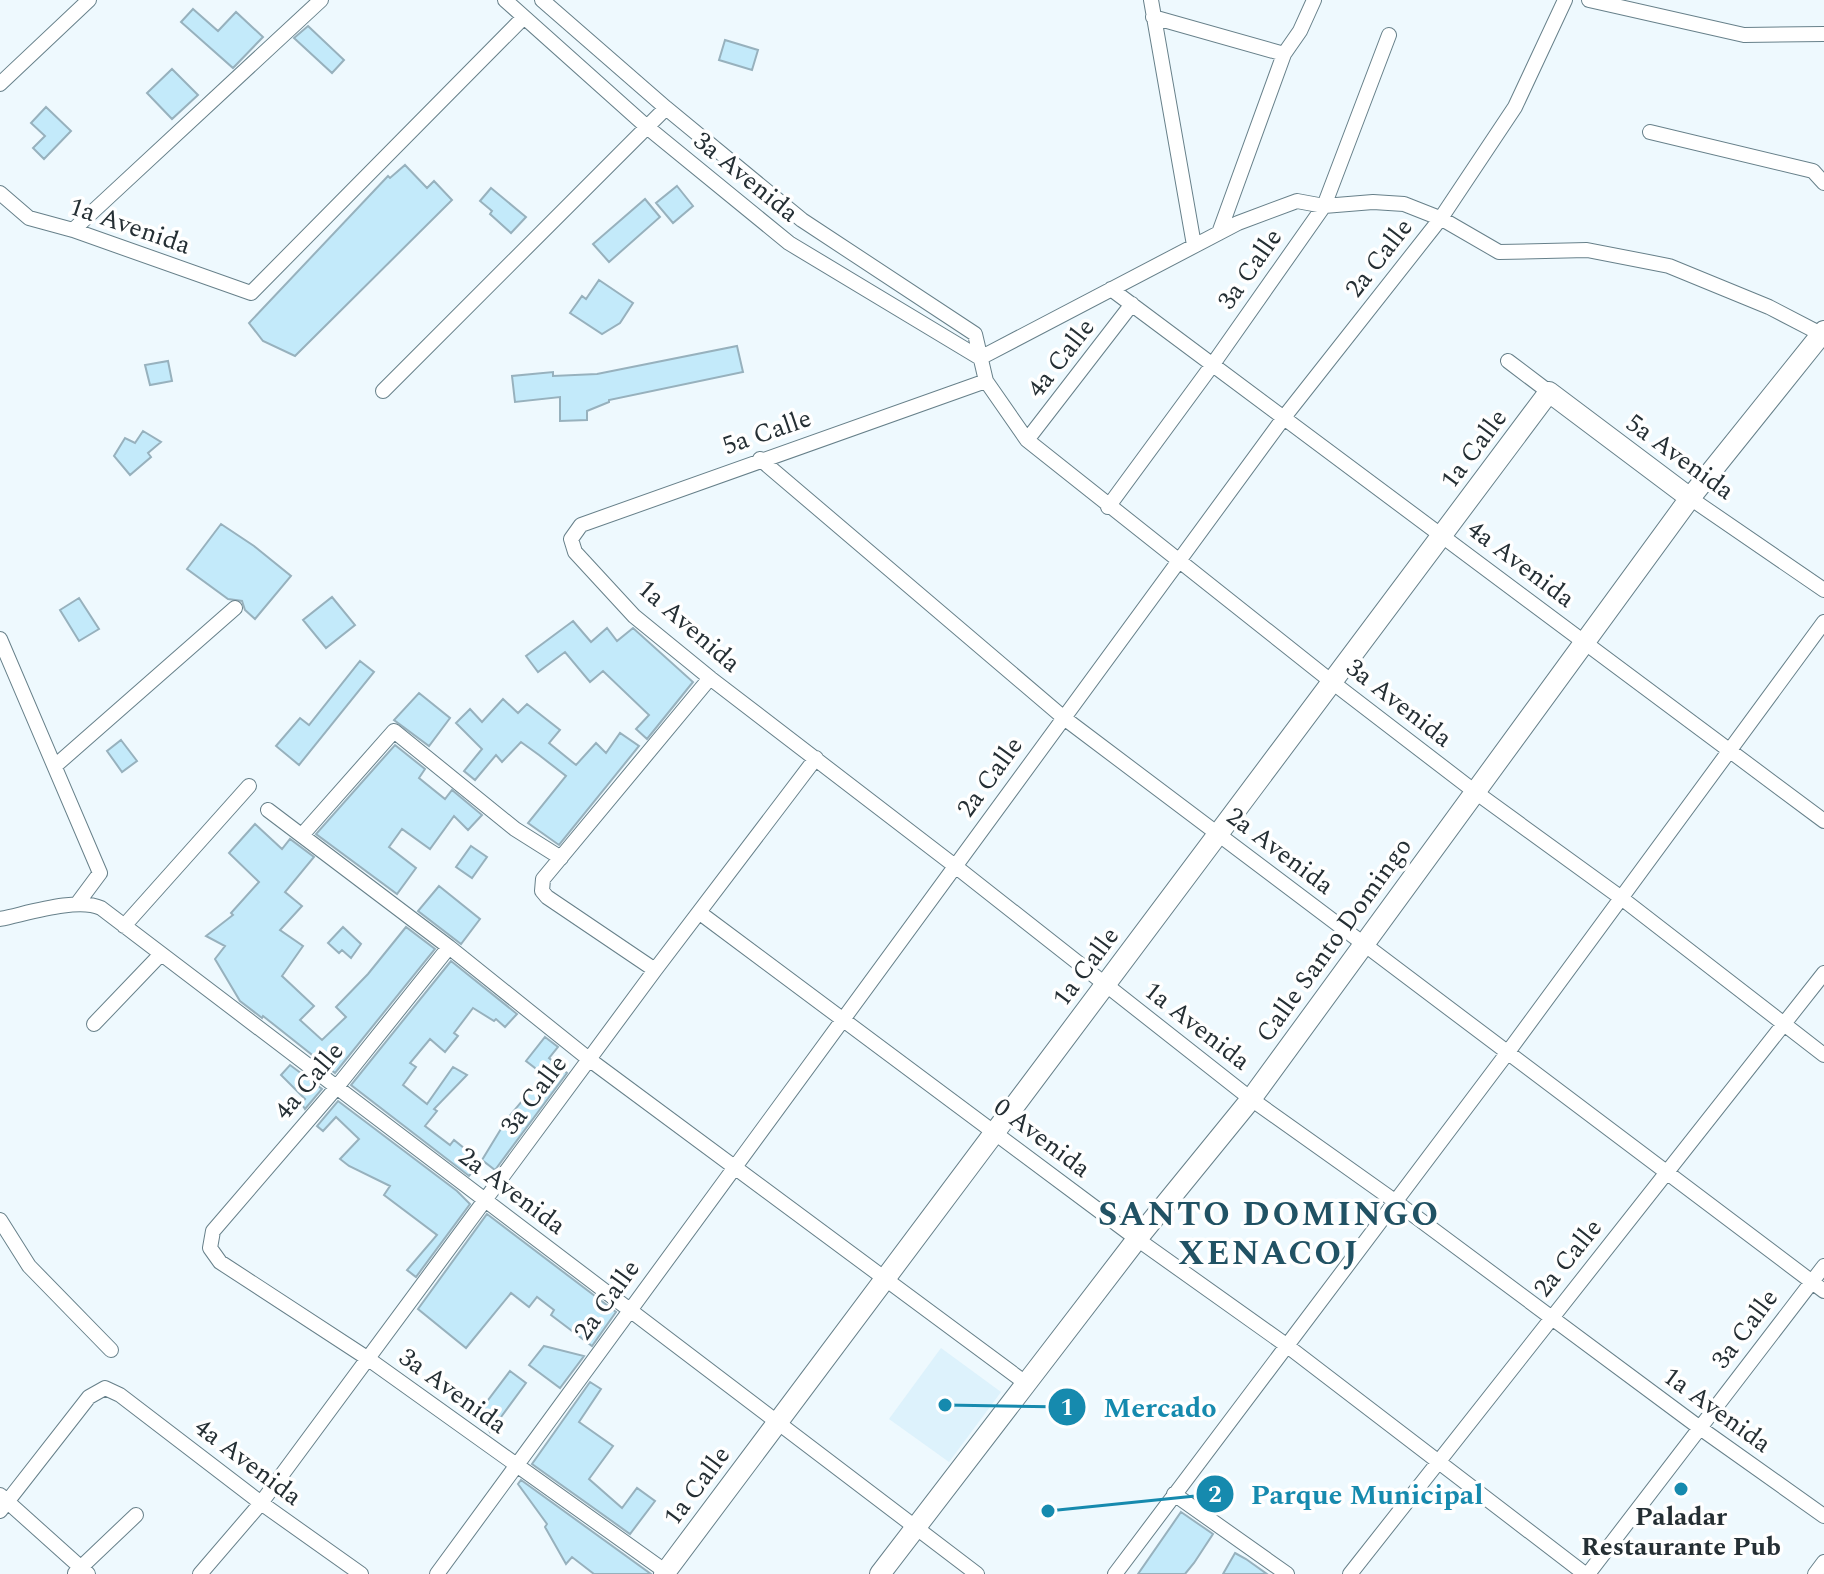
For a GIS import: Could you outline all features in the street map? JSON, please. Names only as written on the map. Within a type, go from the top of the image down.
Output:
[{"type":"main road","name":"Calle Santo Domingo","points":[[880,1574],[1137,1239],[1251,1099],[1583,641],[1690,498],[1823,333]]},
{"type":"main road","name":"5a Avenida","points":[[1549,392],[1690,498]]},
{"type":"main road","name":"1a Calle","points":[[666,1573],[1549,392]]},
{"type":"street","points":[[0,84],[89,0]]},
{"type":"street","points":[[73,230],[321,0]]},
{"type":"street","name":"3a Avenida","points":[[505,0],[647,127],[789,243],[980,358]]},
{"type":"street","name":"3a Avenida","points":[[542,0],[802,220],[975,334],[986,381],[1027,440],[1108,507],[1474,791],[1620,897],[1824,1055]]},
{"type":"street","points":[[1151,0],[1194,245]]},
{"type":"street","points":[[1219,233],[1284,54],[1300,31],[1314,0]]},
{"type":"street","name":"2a Calle","points":[[437,1574],[1285,416],[1441,218],[1515,107],[1565,0]]},
{"type":"street","points":[[1589,0],[1744,35],[1824,34]]},
{"type":"street","name":"1a Avenida","points":[[0,193],[29,218],[73,230],[251,293],[524,17]]},
{"type":"street","points":[[1153,17],[1284,54]]},
{"type":"street","name":"3a Calle","points":[[1108,507],[1324,206],[1389,35]]},
{"type":"street","points":[[383,391],[666,108]]},
{"type":"street","points":[[1650,132],[1813,171],[1824,183]]},
{"type":"street","points":[[980,358],[1238,223],[1297,201],[1324,206],[1373,202],[1404,204],[1441,218],[1499,252],[1587,250],[1669,266],[1823,333]]},
{"type":"street","name":"4a Avenida","points":[[1111,289],[1824,821]]},
{"type":"street","name":"4a Calle","points":[[1027,440],[1132,304]]},
{"type":"street","name":"5a Avenida","points":[[1508,361],[1549,392]]},
{"type":"street","name":"5a Calle","points":[[571,539],[581,525],[986,381]]},
{"type":"street","name":"2a Avenida","points":[[760,459],[1064,718],[1818,1286]]},
{"type":"street","name":"5a Avenida","points":[[1690,498],[1824,590]]},
{"type":"street","name":"1a Avenida","points":[[571,539],[575,552],[634,616],[710,678],[1251,1099],[1824,1516]]},
{"type":"street","points":[[55,766],[235,608]]},
{"type":"street","points":[[1115,1574],[1508,1052],[1824,622]]},
{"type":"street","points":[[0,639],[100,873],[77,904],[0,919]]},
{"type":"street","points":[[655,970],[542,891],[543,879],[710,678]]},
{"type":"street","points":[[302,835],[394,731],[515,829],[561,858]]},
{"type":"street","name":"3a Calle","points":[[200,1574],[261,1503],[655,970],[816,758]]},
{"type":"street","points":[[124,926],[249,786]]},
{"type":"street","points":[[268,810],[449,947],[590,1060],[1027,1384]]},
{"type":"street","name":"2a Avenida","points":[[77,904],[92,904],[101,908],[977,1574]]},
{"type":"street","name":"0 Avenida","points":[[700,913],[1137,1239],[1286,1345],[1587,1574]]},
{"type":"street","name":"4a Calle","points":[[210,1248],[213,1231],[336,1088],[449,947]]},
{"type":"street","points":[[94,1024],[161,954]]},
{"type":"street","name":"2a Calle","points":[[1350,1574],[1824,973]]},
{"type":"street","points":[[0,1220],[29,1266],[111,1350]]},
{"type":"street","name":"3a Avenida","points":[[210,1248],[220,1262],[367,1358],[666,1573]]},
{"type":"street","name":"3a Calle","points":[[1587,1574],[1700,1428],[1818,1286],[1824,1266]]},
{"type":"street","name":"4a Avenida","points":[[3,1502],[89,1397],[105,1388],[120,1395],[261,1503],[361,1574]]},
{"type":"street","points":[[1174,1494],[1287,1574]]},
{"type":"street","points":[[3,1502],[81,1572],[136,1515]]},
{"type":"street","points":[[1815,1574],[1824,1562]]},
{"type":"shaded area","points":[[941,1348],[1001,1392],[949,1462],[889,1419]]},
{"type":"building","points":[[193,9],[218,31],[236,12],[263,37],[233,68],[181,22]]},
{"type":"building","points":[[308,26],[344,60],[332,73],[294,38]]},
{"type":"building","points":[[725,40],[758,50],[752,70],[719,60]]},
{"type":"building","points":[[172,69],[198,95],[172,119],[147,93]]},
{"type":"building","points":[[46,107],[71,131],[44,159],[33,148],[45,136],[31,123]]},
{"type":"building","points":[[405,165],[427,188],[434,181],[452,200],[295,356],[263,341],[249,323],[388,176],[390,178]]},
{"type":"building","points":[[677,186],[693,206],[673,223],[656,203]]},
{"type":"building","points":[[491,188],[526,217],[511,233],[480,201]]},
{"type":"building","points":[[645,199],[660,217],[609,262],[593,244]]},
{"type":"building","points":[[599,280],[633,303],[620,323],[602,334],[570,313],[582,296],[586,299]]},
{"type":"building","points":[[737,346],[743,372],[609,400],[587,411],[587,420],[560,421],[560,397],[515,402],[512,376],[553,372],[553,376],[597,374]]},
{"type":"building","points":[[168,361],[172,381],[150,385],[145,365]]},
{"type":"building","points":[[143,431],[161,442],[148,453],[151,457],[130,475],[114,456],[125,438],[135,443]]},
{"type":"building","points":[[221,524],[291,576],[255,619],[245,610],[242,601],[228,599],[187,569]]},
{"type":"building","points":[[332,597],[355,625],[326,648],[303,620]]},
{"type":"building","points":[[79,598],[99,629],[79,641],[60,610]]},
{"type":"building","points":[[573,621],[591,642],[607,628],[617,641],[633,628],[693,682],[647,739],[636,729],[649,715],[603,671],[590,682],[565,652],[538,672],[526,656]]},
{"type":"building","points":[[360,661],[374,672],[299,765],[276,746],[300,718],[309,725]]},
{"type":"building","points":[[419,693],[450,718],[429,746],[394,720]]},
{"type":"building","points":[[503,699],[518,713],[527,704],[560,730],[549,743],[576,765],[596,743],[606,753],[620,733],[639,746],[559,845],[528,823],[566,776],[521,742],[502,762],[496,755],[475,780],[464,771],[482,749],[456,723],[470,709],[482,722]]},
{"type":"building","points":[[121,740],[137,761],[122,772],[107,751]]},
{"type":"building","points":[[395,745],[425,769],[419,778],[445,799],[452,790],[482,815],[468,830],[454,816],[430,849],[402,829],[389,847],[416,868],[397,894],[316,834]]},
{"type":"building","points":[[255,824],[282,849],[290,839],[314,857],[285,892],[302,906],[280,930],[303,946],[282,976],[314,1006],[300,1020],[322,1040],[346,1017],[336,1007],[406,927],[435,949],[335,1073],[240,1001],[215,959],[225,946],[206,936],[233,915],[231,913],[259,882],[229,853]]},
{"type":"building","points":[[471,846],[487,857],[472,878],[456,867]]},
{"type":"building","points":[[439,886],[480,919],[461,944],[418,911]]},
{"type":"building","points":[[343,927],[361,944],[351,958],[328,943]]},
{"type":"building","points":[[451,961],[517,1014],[505,1027],[473,1008],[454,1033],[458,1036],[445,1052],[430,1039],[410,1063],[416,1067],[403,1085],[427,1104],[453,1067],[467,1075],[434,1109],[437,1111],[425,1126],[450,1145],[454,1140],[481,1162],[469,1176],[351,1085]]},
{"type":"building","points":[[545,1037],[558,1047],[549,1058],[567,1073],[495,1170],[482,1160],[507,1119],[544,1075],[526,1061]]},
{"type":"building","points":[[290,1065],[322,1089],[305,1109],[301,1103],[305,1099],[281,1075]]},
{"type":"building","points":[[338,1101],[470,1204],[416,1277],[407,1270],[437,1235],[384,1195],[390,1186],[340,1159],[359,1139],[336,1117],[323,1131],[317,1126]]},
{"type":"building","points":[[487,1214],[616,1312],[592,1346],[551,1315],[554,1310],[537,1297],[529,1307],[511,1293],[466,1348],[418,1309]]},
{"type":"building","points":[[544,1346],[584,1356],[560,1388],[529,1365]]},
{"type":"building","points":[[510,1371],[526,1383],[490,1432],[479,1412]]},
{"type":"building","points":[[590,1382],[601,1389],[579,1422],[613,1446],[589,1479],[622,1508],[637,1488],[655,1501],[630,1534],[532,1464]]},
{"type":"building","points":[[521,1480],[651,1574],[594,1574],[572,1557],[566,1564],[545,1527],[547,1524],[518,1484]]},
{"type":"building","points":[[1181,1512],[1213,1534],[1194,1563],[1185,1574],[1138,1574]]},
{"type":"building","points":[[1235,1553],[1246,1559],[1267,1574],[1223,1574]]},
{"type":"place","name":"Mercado","points":[[945,1405]]},
{"type":"place","name":"Paladar Restaurante Pub","points":[[1681,1489]]},
{"type":"place","name":"Parque Municipal","points":[[1048,1511]]},
{"type":"district","name":"SANTO DOMINGO XENACOJ","points":[[1269,1234]]}]
